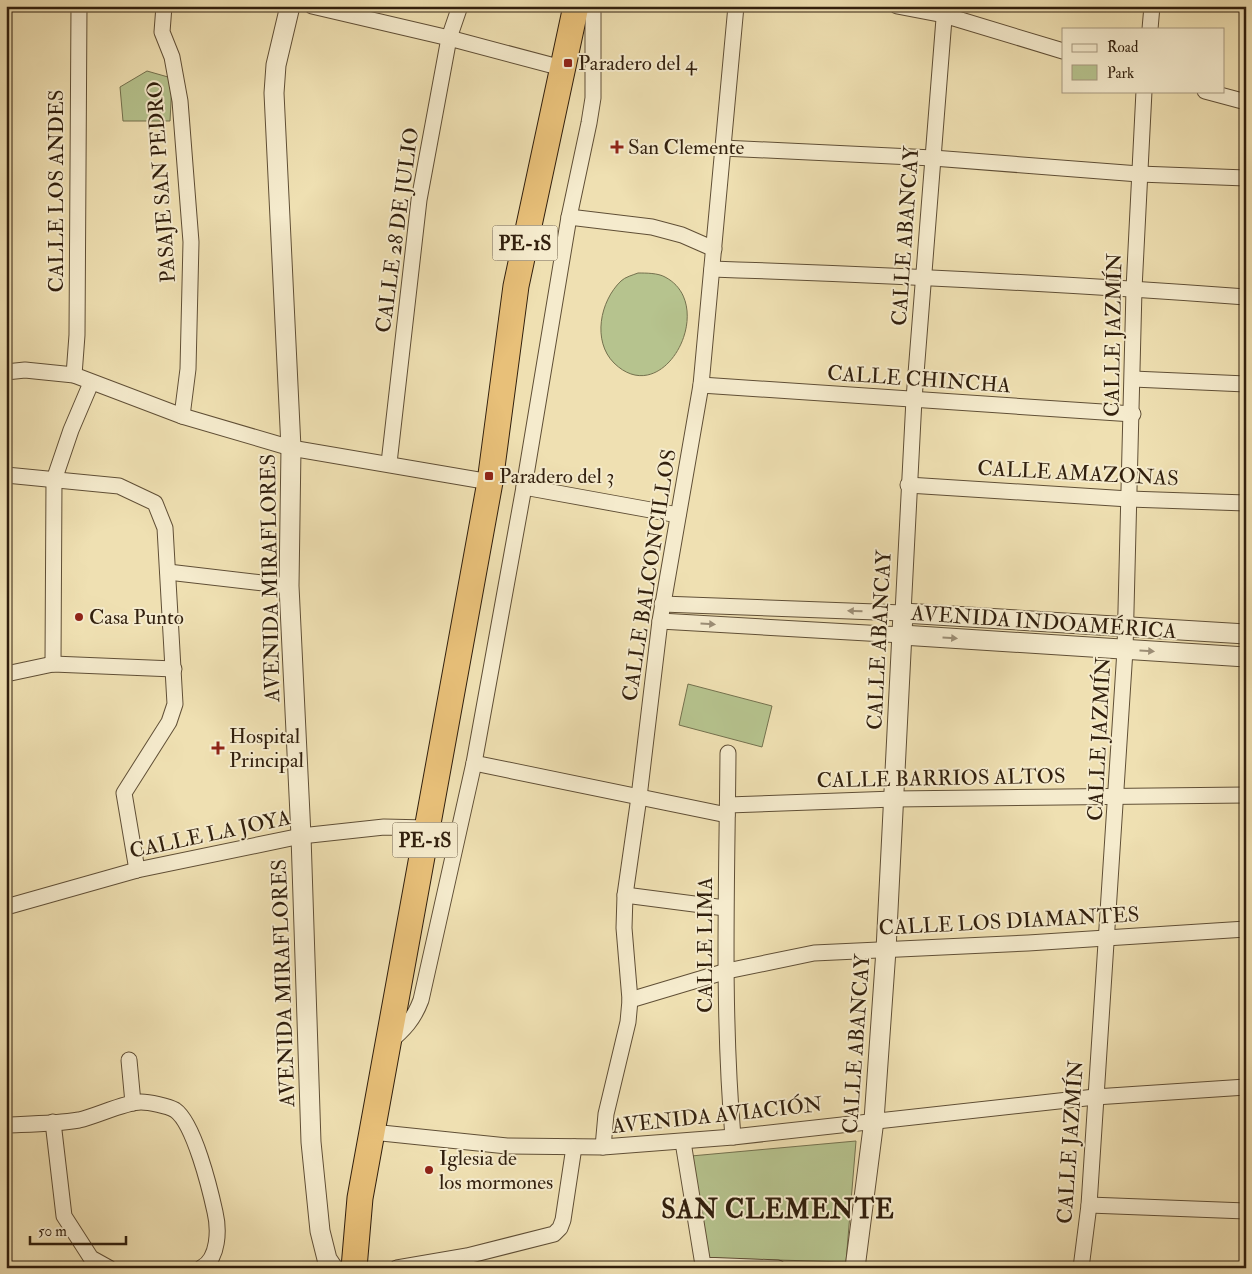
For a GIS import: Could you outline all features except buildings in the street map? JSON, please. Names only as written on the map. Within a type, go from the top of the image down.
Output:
[{"type":"highway","name":"PE-1S","points":[[354,1268],[360,1198],[490,482],[516,286],[576,6]]},
{"type":"highway","name":"PE-1S","points":[[339,1268],[360,1198]]},
{"type":"street","name":"CALLE LOS ANDES","points":[[74,375],[77,335],[79,6]]},
{"type":"street","name":"PASAJE SAN PEDRO","points":[[164,6],[162,32],[172,57],[180,101],[191,242],[188,369],[182,416]]},
{"type":"street","name":"AVENIDA MIRAFLORES","points":[[290,6],[276,65],[274,93],[291,448],[289,586],[301,836],[311,1142],[320,1231],[327,1259],[333,1268]]},
{"type":"street","points":[[312,6],[449,38],[562,68]]},
{"type":"street","name":"CALLE 28 DE JULIO","points":[[389,463],[419,200],[449,38],[460,6]]},
{"type":"street","points":[[388,1043],[405,1029],[417,1012],[421,1000],[474,763],[524,487],[569,218],[593,98],[593,6]]},
{"type":"street","name":"CALLE BALCONCILLOS","points":[[603,1147],[606,1114],[624,1043],[630,1000],[624,928],[625,894],[640,797],[662,604],[701,385],[736,6]]},
{"type":"street","points":[[897,6],[944,10],[1062,51]]},
{"type":"street","points":[[1150,28],[1152,6]]},
{"type":"street","name":"CALLE ABANCAY","points":[[855,1268],[874,1120],[886,950],[908,485],[944,10]]},
{"type":"street","name":"CALLE JAZMÍN","points":[[1081,1268],[1088,1205],[1117,797],[1125,650],[1133,414],[1134,289],[1144,92]]},
{"type":"street","points":[[1209,92],[1246,102]]},
{"type":"street","points":[[723,148],[933,158],[1139,174],[1246,178]]},
{"type":"street","points":[[569,218],[652,227],[682,235],[714,249]]},
{"type":"street","points":[[712,270],[924,278],[1246,297]]},
{"type":"street","points":[[6,372],[25,370],[74,375],[182,416],[291,448],[389,463],[490,482]]},
{"type":"street","points":[[1132,379],[1246,384]]},
{"type":"street","points":[[53,664],[54,480],[70,430],[91,383]]},
{"type":"street","name":"CALLE CHINCHA","points":[[701,385],[1133,414]]},
{"type":"street","points":[[6,475],[119,486],[154,504],[165,528],[175,704],[169,722],[124,793],[137,870]]},
{"type":"street","name":"CALLE AMAZONAS","points":[[908,485],[1129,499],[1246,503]]},
{"type":"street","points":[[524,487],[678,515]]},
{"type":"street","points":[[168,572],[289,586]]},
{"type":"street","name":"AVENIDA INDOAMÉRICA","points":[[662,604],[903,613],[1246,634]]},
{"type":"street","name":"AVENIDA INDOAMÉRICA","points":[[660,621],[1246,656]]},
{"type":"street","points":[[6,674],[53,664],[174,669]]},
{"type":"street","name":"CALLE LIMA","points":[[728,753],[725,908],[727,971],[726,1065],[733,1137]]},
{"type":"street","name":"CALLE BARRIOS ALTOS","points":[[474,763],[640,797],[727,810],[894,799],[1246,795]]},
{"type":"street","name":"CALLE LA JOYA","points":[[6,907],[137,870],[301,836],[384,827],[427,828]]},
{"type":"street","points":[[625,894],[725,908]]},
{"type":"street","name":"CALLE LOS DIAMANTES","points":[[630,1000],[727,971],[814,953],[1246,928]]},
{"type":"street","points":[[129,1060],[133,1103]]},
{"type":"street","name":"AVENIDA AVIACIÓN","points":[[372,1132],[507,1146],[603,1147],[733,1137],[1095,1097],[1246,1087]]},
{"type":"street","points":[[6,1125],[77,1120],[104,1114],[133,1103],[143,1102],[175,1110],[188,1128],[206,1175],[216,1217],[218,1238],[213,1252],[201,1268]]},
{"type":"street","points":[[53,1122],[64,1216],[90,1258],[109,1268]]},
{"type":"street","points":[[683,1142],[703,1265],[778,1268]]},
{"type":"street","points":[[397,1268],[468,1262],[554,1234],[560,1228],[562,1220],[574,1147]]},
{"type":"street","points":[[1088,1205],[1246,1211]]},
{"type":"green space","points":[[147,71],[168,77],[172,83],[170,121],[123,121],[120,87]]},
{"type":"green space","points":[[638,273],[655,274],[665,277],[680,291],[687,309],[686,329],[679,349],[666,365],[651,374],[633,375],[614,363],[607,354],[601,333],[601,321],[608,299],[614,289],[627,277]]},
{"type":"green space","points":[[688,684],[772,706],[762,747],[679,725]]},
{"type":"green space","points":[[856,1141],[846,1262],[709,1258],[691,1156]]},
{"type":"place","name":"Paradero del 4","points":[[568,63]]},
{"type":"place","name":"San Clemente","points":[[617,147]]},
{"type":"place","name":"Paradero del 3","points":[[489,476]]},
{"type":"place","name":"Casa Punto","points":[[79,617]]},
{"type":"place","name":"Hospital Principal","points":[[218,748]]},
{"type":"place","name":"Iglesia de los mormones","points":[[429,1170]]},
{"type":"district","name":"SAN CLEMENTE","points":[[778,1209]]}]
